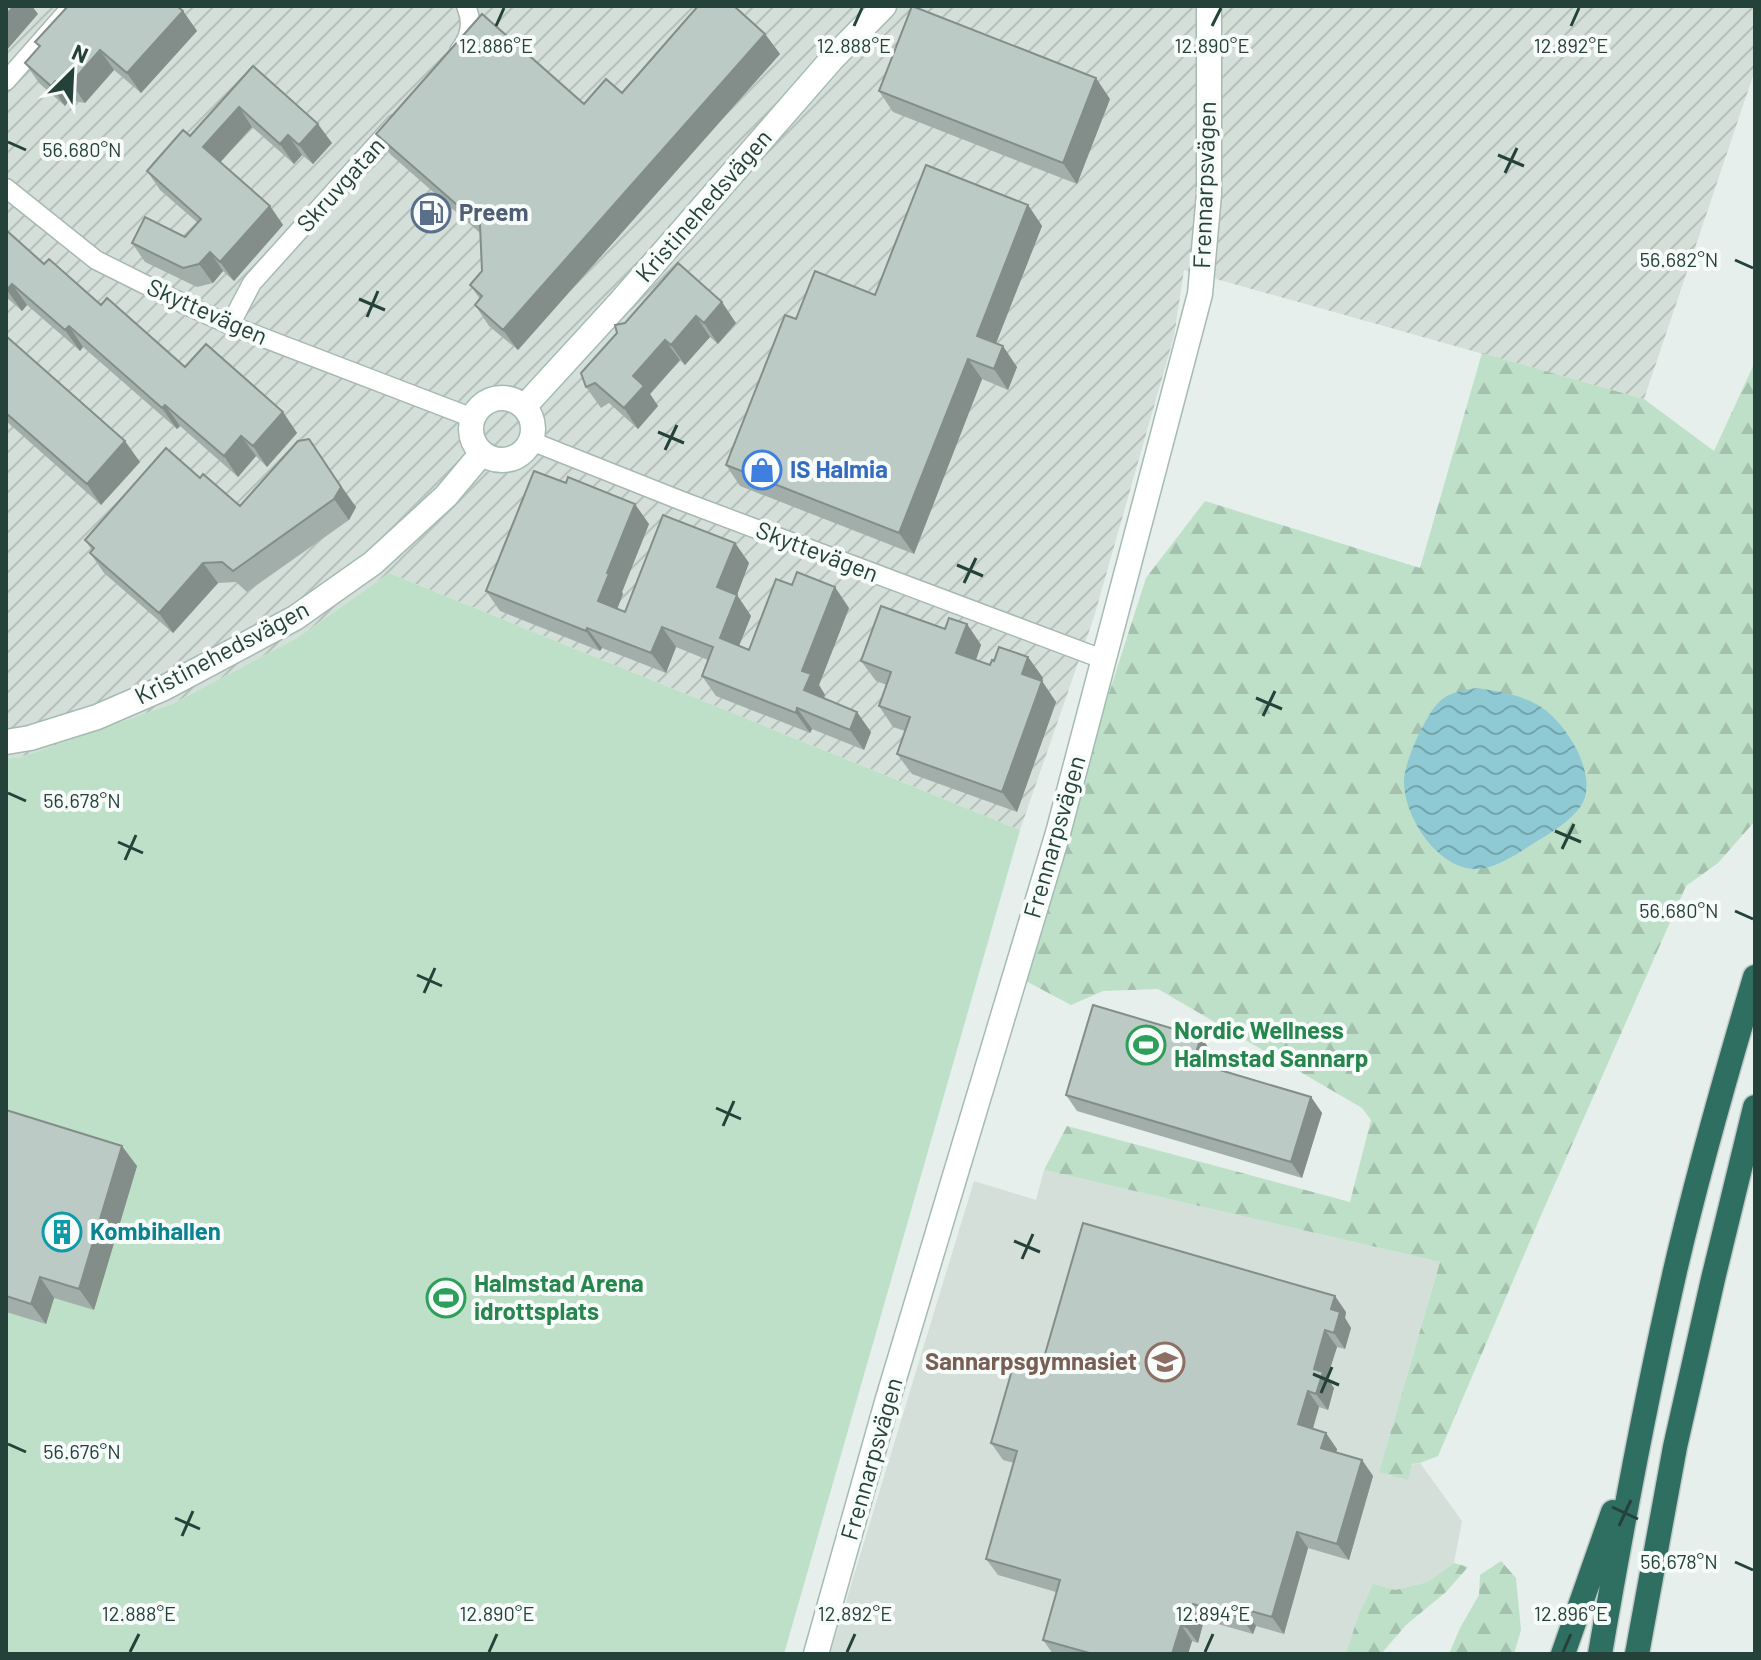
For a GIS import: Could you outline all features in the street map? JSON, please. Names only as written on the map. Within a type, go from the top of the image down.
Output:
[{"type":"highway","points":[[1600,1654],[1639,1438],[1679,1254],[1755,977]]},
{"type":"highway","points":[[1637,1654],[1675,1447],[1755,1107]]},
{"type":"highway","points":[[1563,1654],[1639,1438]]},
{"type":"street","points":[[6,81],[72,6]]},
{"type":"street","points":[[446,66],[466,44],[471,17],[466,6]]},
{"type":"street","name":"Kristinehedsvägen","points":[[524,407],[622,300],[832,59],[884,6]]},
{"type":"street","name":"Frennarpsvägen","points":[[816,1654],[887,1402],[1058,833],[1200,294],[1209,194],[1209,6]]},
{"type":"street","name":"Skruvgatan","points":[[230,325],[252,283],[407,110]]},
{"type":"street","name":"Skyttevägen","points":[[6,188],[96,260],[186,305],[230,325],[473,418]]},
{"type":"street","points":[[497,398],[514,400],[524,407],[533,423],[534,432],[524,452],[512,459],[494,459],[482,453],[471,434],[473,418],[482,405],[497,398]]},
{"type":"street","name":"Skyttevägen","points":[[531,441],[1105,660]]},
{"type":"street","name":"Kristinehedsvägen","points":[[6,742],[30,738],[110,711],[164,688],[295,618],[373,563],[446,496],[482,453]]},
{"type":"shaded area","points":[[6,6],[1755,6],[1755,70],[1644,399],[1184,270],[1174,336],[1094,617],[1020,830],[389,573],[297,638],[172,704],[21,757],[6,759]]},
{"type":"shaded area","name":"Sannarpsgymnasiet","points":[[1044,1170],[1440,1262],[1379,1472],[1420,1463],[1462,1521],[1454,1563],[1427,1582],[1395,1590],[1346,1654],[830,1654],[974,1181],[1036,1200]]},
{"type":"green space","points":[[1482,353],[1644,399],[1714,451],[1755,362],[1755,821],[1718,863],[1686,886],[1438,1456],[1412,1464],[1408,1480],[1379,1472],[1440,1262],[1044,1170],[1067,1126],[1350,1202],[1371,1120],[1362,1108],[1158,989],[1103,991],[1071,1005],[1024,980],[1092,746],[1146,578],[1205,501],[1420,568]]},
{"type":"green space","name":"Halmstad Arena idrottsplats","points":[[389,573],[1020,830],[784,1654],[6,1654],[6,759],[21,757],[172,704],[297,638]]},
{"type":"green space","points":[[1501,1561],[1516,1578],[1521,1630],[1514,1654],[1449,1654],[1479,1595],[1480,1575]]},
{"type":"green space","points":[[1454,1563],[1468,1567],[1446,1592],[1406,1625],[1381,1654],[1346,1654],[1373,1584],[1395,1590],[1427,1582]]},
{"type":"water","points":[[1477,688],[1522,698],[1536,704],[1557,721],[1575,746],[1585,774],[1586,788],[1581,806],[1555,830],[1500,863],[1485,868],[1469,868],[1454,863],[1428,842],[1410,811],[1404,780],[1416,739],[1438,703],[1451,694]]},
{"type":"building","points":[[68,6],[177,6],[183,11],[127,73],[100,50],[71,83],[55,81],[51,86],[25,63],[40,46],[35,42]]},
{"type":"building","points":[[698,6],[734,6],[765,34],[503,330],[475,305],[482,296],[470,285],[482,271],[480,225],[376,134],[482,14],[584,104],[606,79],[622,93]]},
{"type":"building","points":[[912,6],[1096,78],[1063,163],[879,91]]},
{"type":"building","points":[[253,66],[318,124],[299,145],[288,135],[280,144],[239,107],[203,147],[270,206],[220,262],[210,252],[199,264],[183,268],[132,243],[145,217],[185,237],[201,219],[147,171],[183,130],[190,136]]},
{"type":"building","points":[[926,165],[1028,205],[977,336],[1003,346],[994,369],[968,359],[899,533],[726,465],[785,315],[796,319],[815,271],[875,295]]},
{"type":"building","points":[[6,230],[44,264],[49,259],[101,305],[107,298],[185,367],[206,344],[283,412],[253,446],[241,436],[224,456],[165,405],[162,408],[69,326],[65,330],[12,284],[6,289]]},
{"type":"building","points":[[678,263],[722,302],[704,323],[696,316],[671,345],[665,340],[633,376],[644,386],[624,408],[595,383],[586,387],[581,373],[617,333],[615,325],[625,323]]},
{"type":"building","points":[[6,336],[125,441],[87,484],[6,413]]},
{"type":"building","points":[[309,439],[341,487],[334,499],[233,571],[222,562],[203,563],[159,613],[90,553],[94,548],[85,540],[166,448],[200,478],[203,474],[240,506],[298,441]]},
{"type":"building","points":[[534,471],[566,483],[568,477],[635,504],[598,601],[625,612],[663,515],[735,543],[717,587],[737,595],[720,638],[749,650],[776,579],[792,585],[797,572],[835,587],[802,671],[811,674],[804,690],[857,712],[850,730],[797,708],[796,713],[702,676],[713,647],[662,627],[651,653],[486,591]]},
{"type":"building","points":[[881,606],[945,629],[949,618],[967,624],[956,653],[990,665],[999,647],[1028,657],[1022,674],[1042,681],[1002,792],[897,754],[910,717],[879,706],[891,672],[861,661]]},
{"type":"building","points":[[1093,1005],[1201,1037],[1193,1062],[1311,1097],[1291,1162],[1066,1095]]},
{"type":"building","name":"Kombihallen","points":[[6,1110],[122,1146],[79,1289],[40,1277],[31,1304],[6,1296]]},
{"type":"building","points":[[1083,1223],[1335,1296],[1331,1309],[1340,1312],[1334,1333],[1325,1330],[1314,1369],[1323,1372],[1316,1394],[1308,1391],[1298,1424],[1326,1433],[1321,1448],[1362,1460],[1337,1544],[1297,1532],[1272,1617],[1244,1609],[1242,1618],[1193,1604],[1186,1627],[1181,1625],[1172,1654],[1093,1654],[1043,1640],[1060,1580],[986,1559],[1017,1451],[991,1443],[1015,1360],[1041,1368]]},
{"type":"place","name":"Preem","points":[[431,213]]},
{"type":"place","name":"IS Halmia","points":[[762,470]]},
{"type":"place","name":"Nordic Wellness Halmstad Sannarp","points":[[1146,1045]]},
{"type":"place","name":"Kombihallen","points":[[62,1232]]},
{"type":"place","name":"Halmstad Arena idrottsplats","points":[[446,1298]]},
{"type":"place","name":"Sannarpsgymnasiet","points":[[1165,1362]]}]
